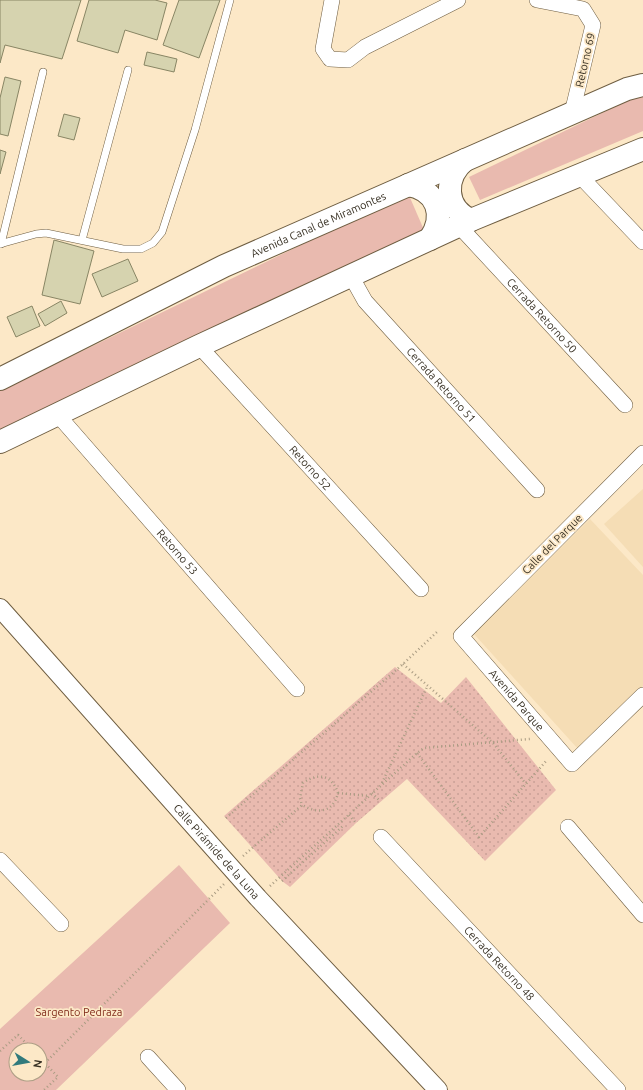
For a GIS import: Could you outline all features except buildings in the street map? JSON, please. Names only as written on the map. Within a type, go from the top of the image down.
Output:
[{"type":"main road","name":"Avenida Canal de Miramontes","points":[[0,379],[224,266],[627,89],[643,85]]},
{"type":"main road","points":[[0,442],[199,346],[465,223],[643,149]]},
{"type":"main road","points":[[465,160],[453,173],[449,190],[454,206],[464,217],[465,223]]},
{"type":"main road","points":[[408,185],[416,186],[429,194],[437,208],[438,224],[430,239]]},
{"type":"street","points":[[332,0],[323,50],[330,59],[348,60],[365,47],[458,0]]},
{"type":"street","name":"Retorno 69","points":[[537,0],[583,9],[593,25],[572,113]]},
{"type":"street","points":[[580,176],[643,242]]},
{"type":"street","name":"Cerrada Retorno 50","points":[[465,223],[625,405]]},
{"type":"street","name":"Cerrada Retorno 51","points":[[351,276],[365,301],[537,490]]},
{"type":"street","name":"Retorno 52","points":[[199,346],[421,589]]},
{"type":"street","name":"Retorno 53","points":[[57,414],[298,689]]},
{"type":"street","name":"Calle del Parque","points":[[461,636],[643,452]]},
{"type":"street","name":"Calle Pirámide de la Luna","points":[[0,608],[258,898],[438,1090]]},
{"type":"street","name":"Avenida Parque","points":[[461,636],[572,764],[643,695]]},
{"type":"street","points":[[568,827],[643,915]]},
{"type":"street","name":"Cerrada Retorno 48","points":[[381,837],[618,1090]]},
{"type":"street","points":[[0,860],[61,924]]},
{"type":"street","points":[[148,1057],[178,1090]]},
{"type":"lane","points":[[43,72],[1,244],[36,234],[46,233],[123,249],[141,249],[153,243],[162,232],[195,130],[230,0]]},
{"type":"lane","points":[[82,240],[128,70]]},
{"type":"path","points":[[226,818],[403,664],[437,632]]},
{"type":"path","points":[[403,664],[427,687],[493,743],[526,784]]},
{"type":"path","points":[[381,786],[427,687]]},
{"type":"path","points":[[258,898],[372,793],[424,748],[493,743],[554,742]]},
{"type":"path","points":[[417,753],[479,837],[526,784],[554,742]]},
{"type":"path","points":[[317,776],[325,776],[332,782],[338,793],[336,801],[330,808],[322,812],[312,810],[302,805],[300,798],[303,783],[317,776]]},
{"type":"path","points":[[338,793],[369,796]]},
{"type":"path","points":[[372,793],[380,801]]},
{"type":"path","points":[[48,1060],[233,869],[302,805]]},
{"type":"path","points":[[349,815],[356,823]]},
{"type":"path","points":[[282,881],[343,826]]},
{"type":"path","points":[[317,843],[321,846]]},
{"type":"path","points":[[10,1042],[18,1034],[26,1042]]},
{"type":"path","points":[[0,1051],[8,1043]]},
{"type":"path","points":[[44,1090],[58,1077],[48,1066]]},
{"type":"shaded area","points":[[643,489],[643,567],[604,524]]},
{"type":"shaded area","points":[[590,519],[643,575],[643,686],[578,749],[474,634]]},
{"type":"green space","points":[[643,96],[643,131],[480,200],[469,177],[631,99]]},
{"type":"green space","points":[[408,193],[424,230],[0,430],[0,391]]},
{"type":"green space","points":[[395,667],[441,703],[466,677],[556,790],[485,861],[407,779],[356,823],[290,887],[282,881],[224,816]]},
{"type":"green space","name":"Sargento Pedraza","points":[[179,865],[230,923],[56,1090],[0,1090],[0,1029]]}]
